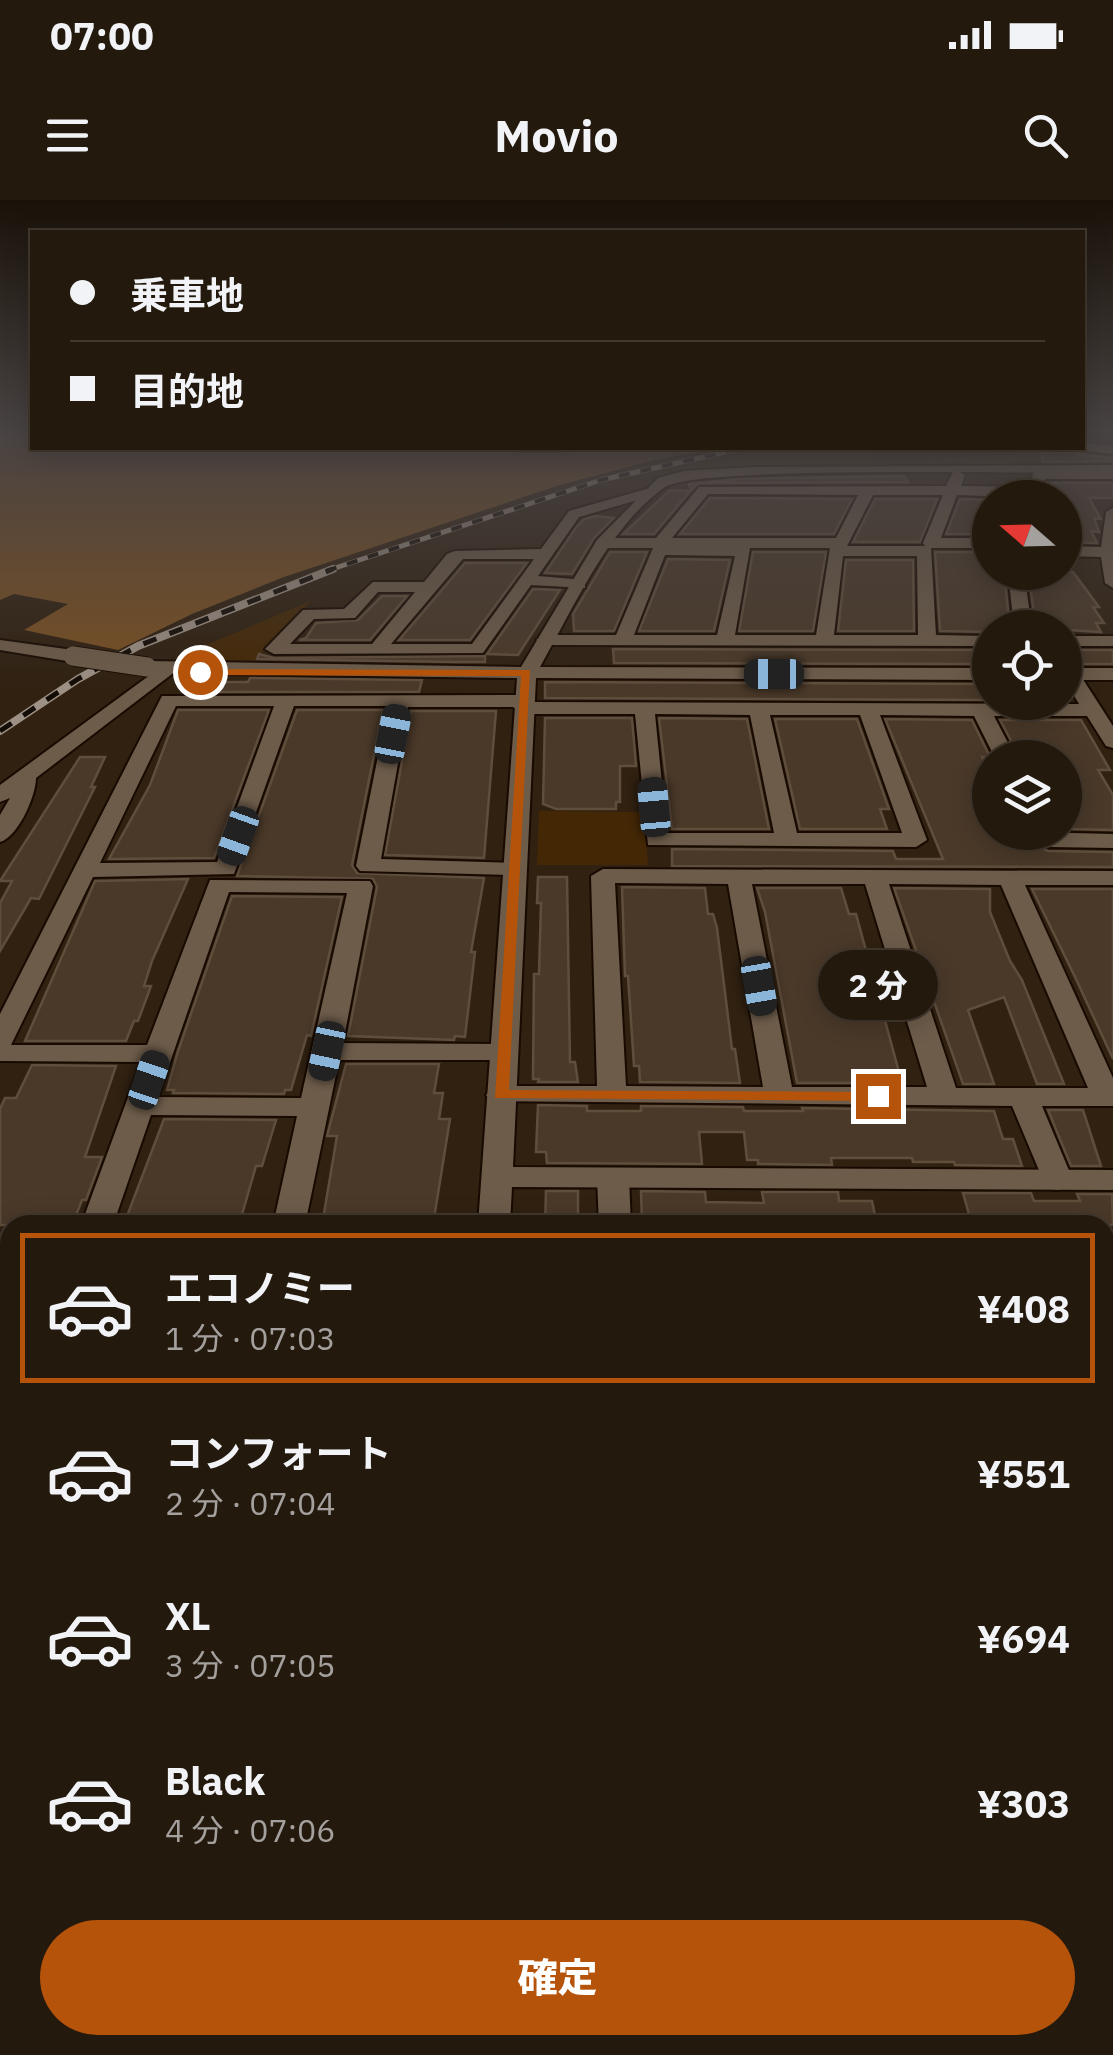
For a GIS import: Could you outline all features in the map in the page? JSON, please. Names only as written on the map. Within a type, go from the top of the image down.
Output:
[{"type":"street","points":[[428,587],[373,587],[350,614],[309,614],[274,649],[477,649],[572,517]]},
{"type":"street","points":[[495,1215],[522,705],[527,672],[603,543],[627,517]]},
{"type":"street","points":[[661,542],[682,517]]},
{"type":"street","points":[[751,543],[768,517]]},
{"type":"street","points":[[603,543],[841,543],[854,517]]},
{"type":"street","points":[[941,517],[931,543],[972,543]]},
{"type":"street","points":[[1112,517],[1108,552],[1113,583]]},
{"type":"street","points":[[622,640],[659,550],[744,551],[725,640]]},
{"type":"street","points":[[824,641],[836,551],[925,551],[926,641]]},
{"type":"street","points":[[1082,551],[1108,552]]},
{"type":"street","points":[[342,700],[350,672],[367,649],[453,557],[546,554]]},
{"type":"street","points":[[527,580],[579,584]]},
{"type":"street","points":[[545,640],[972,640]]},
{"type":"street","points":[[874,641],[886,674]]},
{"type":"street","points":[[1082,641],[1113,641]]},
{"type":"street","points":[[0,645],[156,668],[972,674]]},
{"type":"street","points":[[0,795],[156,668]]},
{"type":"street","points":[[803,674],[812,708]]},
{"type":"street","points":[[1082,674],[1113,674]]},
{"type":"street","points":[[1082,696],[1113,742]]},
{"type":"street","points":[[0,1042],[169,700],[399,701],[645,709],[972,710]]},
{"type":"street","points":[[84,870],[226,869],[286,701]]},
{"type":"street","points":[[399,701],[368,866],[513,868]]},
{"type":"street","points":[[645,709],[656,840],[916,840],[868,709]]},
{"type":"street","points":[[759,709],[787,840]]},
{"type":"street","points":[[1082,710],[1092,710]]},
{"type":"street","points":[[0,835],[25,792],[25,777]]},
{"type":"street","points":[[1082,841],[1113,841]]},
{"type":"street","points":[[612,1094],[603,876],[1113,878]]},
{"type":"street","points":[[740,876],[779,1096]]},
{"type":"street","points":[[875,877],[944,1097]]},
{"type":"street","points":[[501,1095],[1110,1097],[1010,878]]},
{"type":"street","points":[[101,1215],[219,885],[361,886],[291,1215]]},
{"type":"street","points":[[327,1051],[502,1052]]},
{"type":"street","points":[[0,1053],[158,1054]]},
{"type":"street","points":[[1024,1098],[1057,1180]]},
{"type":"street","points":[[140,1106],[314,1107]]},
{"type":"street","points":[[497,1178],[1113,1180]]},
{"type":"street","points":[[613,1178],[615,1215]]},
{"type":"shaded area","points":[[0,517],[465,517],[284,577],[192,614],[118,650],[24,630],[68,604],[14,594],[0,600]]},
{"type":"shaded area","points":[[311,601],[250,665],[180,663],[180,659],[199,648]]},
{"type":"shaded area","points":[[539,811],[644,812],[648,865],[537,865]]},
{"type":"building","points":[[642,517],[669,517],[654,534],[623,534]]},
{"type":"building","points":[[695,517],[843,517],[834,534],[680,534]]},
{"type":"building","points":[[866,517],[930,517],[920,542],[853,542]]},
{"type":"building","points":[[953,517],[972,517],[972,534],[946,534]]},
{"type":"building","points":[[1082,517],[1100,517],[1101,519],[1094,518],[1099,532],[1091,531],[1097,543],[1082,543]]},
{"type":"building","points":[[614,518],[594,538],[572,574],[545,573],[575,529],[584,519]]},
{"type":"building","points":[[610,552],[647,552],[614,631],[574,631],[573,614]]},
{"type":"building","points":[[753,552],[826,552],[813,631],[739,631]]},
{"type":"building","points":[[935,552],[972,552],[972,590],[1006,590],[1008,610],[972,610],[972,632],[940,631]]},
{"type":"building","points":[[668,559],[730,560],[714,631],[639,631]]},
{"type":"building","points":[[846,560],[913,560],[914,631],[838,631]]},
{"type":"building","points":[[465,563],[527,563],[470,640],[399,640]]},
{"type":"building","points":[[1082,584],[1099,607],[1093,607],[1104,623],[1096,623],[1101,632],[1082,631],[1082,610],[1033,610],[1031,590],[1082,590]]},
{"type":"building","points":[[533,589],[560,590],[518,655],[487,654]]},
{"type":"building","points":[[382,596],[407,596],[370,640],[299,640],[306,638],[316,623],[358,620]]},
{"type":"building","points":[[613,649],[972,650],[972,664],[614,663]]},
{"type":"building","points":[[1082,650],[1113,650],[1113,664],[1082,664]]},
{"type":"building","points":[[259,654],[274,658],[485,656],[485,662],[257,659]]},
{"type":"building","points":[[250,678],[422,680],[419,692],[206,692],[212,682],[248,682]]},
{"type":"building","points":[[545,682],[972,684],[972,700],[545,698]]},
{"type":"building","points":[[178,710],[269,710],[214,858],[109,859],[150,785]]},
{"type":"building","points":[[297,710],[383,710],[352,865],[357,873],[484,878],[471,952],[475,952],[465,1037],[455,1036],[454,1040],[348,1036],[377,887],[373,879],[237,876]]},
{"type":"building","points":[[411,711],[496,711],[484,858],[385,855]]},
{"type":"building","points":[[545,718],[632,718],[636,766],[620,766],[620,802],[616,802],[616,809],[556,809],[543,804]]},
{"type":"building","points":[[659,718],[747,719],[769,829],[672,829]]},
{"type":"building","points":[[775,719],[857,719],[889,809],[880,809],[887,829],[800,829]]},
{"type":"building","points":[[885,719],[972,720],[982,740],[972,740],[972,850],[1113,852],[1113,867],[672,866],[672,849],[893,851],[896,859],[943,859]]},
{"type":"building","points":[[1000,720],[1081,720],[1110,770],[1098,770],[1113,795],[1113,830],[1082,829],[1082,740],[1011,740]]},
{"type":"building","points":[[80,757],[105,757],[91,787],[95,787],[39,899],[31,898],[0,951],[0,903],[12,881],[0,881]]},
{"type":"building","points":[[538,877],[567,877],[570,1062],[575,1062],[578,1082],[533,1079],[534,974],[539,974],[541,903],[537,903]]},
{"type":"building","points":[[188,879],[152,961],[144,986],[151,986],[126,1041],[25,1041],[95,881]]},
{"type":"building","points":[[622,887],[705,888],[708,914],[713,914],[717,928],[740,1083],[640,1082],[639,1066],[634,1066],[625,976]]},
{"type":"building","points":[[757,888],[841,888],[849,914],[856,914],[902,1083],[797,1083],[765,912]]},
{"type":"building","points":[[894,888],[990,889],[990,912],[1064,1084],[1037,1084],[1004,997],[968,1010],[994,1084],[963,1084]]},
{"type":"building","points":[[1032,889],[1113,889],[1113,1059],[1075,977]]},
{"type":"building","points":[[232,896],[342,897],[311,1036],[307,1035],[291,1090],[284,1094],[173,1093],[174,1090],[167,1090],[178,1051]]},
{"type":"building","points":[[346,1064],[439,1064],[434,1093],[443,1093],[439,1119],[450,1119],[435,1215],[324,1215],[337,1136],[327,1136]]},
{"type":"building","points":[[32,1065],[116,1066],[85,1157],[102,1157],[76,1215],[0,1215],[0,1109],[5,1098],[16,1098]]},
{"type":"building","points":[[538,1105],[587,1106],[587,1111],[641,1111],[641,1106],[743,1107],[744,1111],[994,1111],[1003,1139],[1013,1139],[1022,1166],[913,1162],[912,1158],[831,1158],[832,1165],[758,1164],[758,1160],[747,1160],[744,1132],[699,1132],[702,1164],[547,1163],[546,1152],[536,1152]]},
{"type":"building","points":[[1048,1110],[1083,1110],[1101,1166],[1071,1166]]},
{"type":"building","points":[[164,1119],[276,1120],[262,1166],[256,1166],[242,1215],[127,1215]]},
{"type":"building","points":[[546,1191],[578,1191],[578,1215],[545,1215]]},
{"type":"building","points":[[641,1191],[705,1192],[706,1202],[764,1203],[762,1192],[838,1192],[839,1201],[872,1201],[875,1215],[642,1215]]},
{"type":"building","points":[[963,1193],[1031,1193],[1034,1201],[1080,1201],[1077,1194],[1112,1194],[1113,1215],[969,1215]]},
{"type":"railway","points":[[326,571],[490,517]]},
{"type":"railway","points":[[0,731],[78,679],[138,646],[333,569]]},
{"type":"route","points":[[200,672],[527,672],[522,701],[501,1095],[878,1096]]}]
